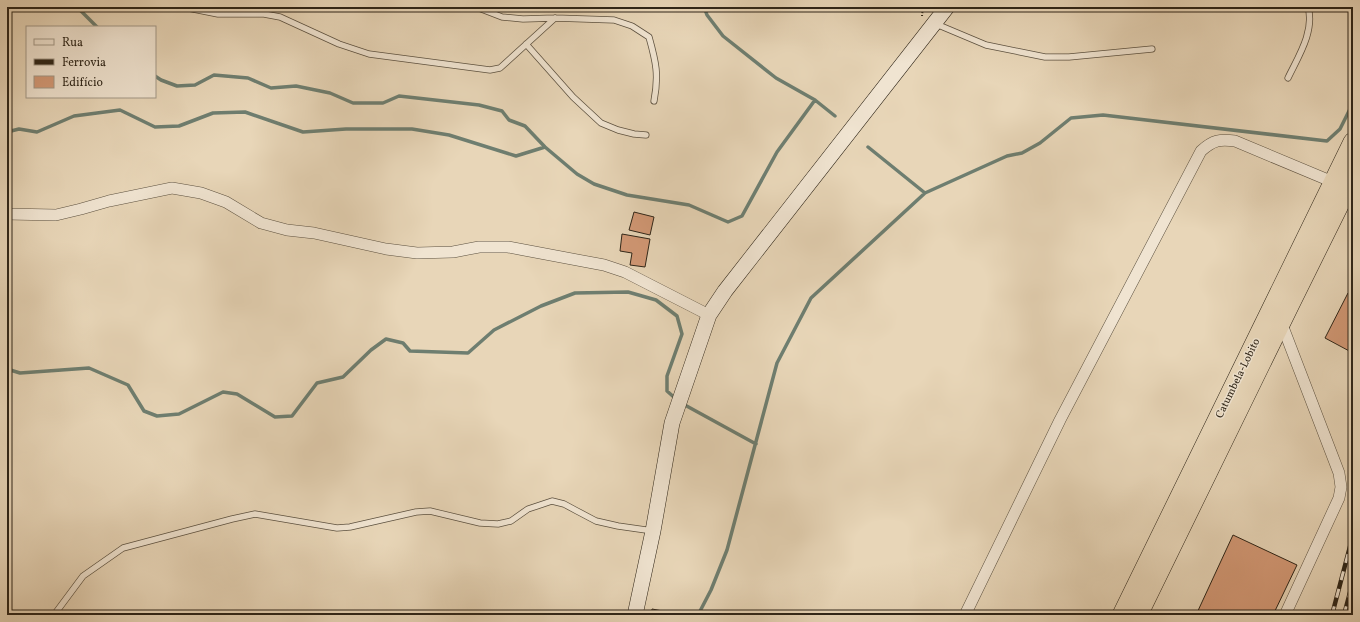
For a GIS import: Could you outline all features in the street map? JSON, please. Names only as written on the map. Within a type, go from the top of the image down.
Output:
[{"type":"highway","name":"Catumbela-Lobito","points":[[1122,615],[1353,142]]},
{"type":"highway","name":"Catumbela-Lobito","points":[[1138,615],[1353,177]]},
{"type":"street","points":[[635,615],[653,530],[672,423],[709,316],[724,291],[946,7]]},
{"type":"street","points":[[965,615],[1060,420],[1201,151],[1207,145],[1215,141],[1235,141],[1333,182]]},
{"type":"street","points":[[7,214],[56,215],[109,201],[172,188],[201,193],[226,202],[261,223],[287,230],[314,233],[386,249],[424,253],[508,247],[604,265],[625,272],[709,316]]},
{"type":"street","points":[[1281,322],[1339,473],[1341,487],[1339,498],[1285,615]]},
{"type":"lane","points":[[183,7],[218,14],[264,14],[280,17],[339,44],[369,54],[490,70],[500,68],[555,18]]},
{"type":"lane","points":[[476,7],[502,17],[523,19],[555,18],[614,20],[632,26],[649,37],[655,56],[658,75],[654,101]]},
{"type":"lane","points":[[1288,78],[1306,39],[1310,24],[1308,7]]},
{"type":"lane","points":[[934,23],[986,45],[1045,57],[1069,57],[1152,49]]},
{"type":"lane","points":[[526,44],[573,97],[601,123],[618,130],[646,135]]},
{"type":"lane","points":[[54,615],[83,576],[123,548],[255,514],[337,528],[350,527],[416,512],[430,511],[480,523],[498,524],[511,521],[528,509],[552,501],[564,504],[596,520],[618,526],[653,530]]},
{"type":"building","points":[[634,212],[654,217],[650,235],[629,230]]},
{"type":"building","points":[[622,234],[650,239],[645,267],[630,265],[632,253],[620,251]]},
{"type":"building","points":[[1348,293],[1353,296],[1353,353],[1325,338]]},
{"type":"building","points":[[1233,535],[1297,565],[1273,615],[1196,615]]},
{"type":"building","points":[[652,609],[668,612],[668,615],[651,615]]},
{"type":"waterway","points":[[77,7],[96,26]]},
{"type":"waterway","points":[[704,7],[707,15],[723,36],[776,78],[815,100],[835,116]]},
{"type":"waterway","points":[[156,77],[177,86],[195,85],[214,75],[248,78],[271,88],[296,86],[330,93],[353,103],[383,103],[399,96],[479,105],[502,111],[509,120],[525,126],[545,147],[577,174],[594,184],[627,195],[689,205],[728,222],[742,216],[777,152],[815,100]]},
{"type":"waterway","points":[[698,615],[711,590],[727,550],[777,363],[811,298],[925,193],[1007,156],[1022,153],[1040,143],[1071,118],[1103,115],[1327,141],[1340,129],[1353,103]]},
{"type":"waterway","points":[[7,132],[19,129],[37,132],[74,116],[120,110],[155,127],[179,126],[213,113],[245,112],[303,132],[346,129],[412,129],[449,135],[516,156],[545,147]]},
{"type":"waterway","points":[[868,147],[925,193]]},
{"type":"waterway","points":[[7,369],[20,373],[89,368],[128,385],[144,411],[157,416],[179,414],[223,392],[237,394],[275,417],[292,416],[317,383],[343,377],[371,350],[386,339],[403,343],[410,351],[468,353],[494,330],[541,306],[575,293],[628,292],[656,300],[677,316],[682,334],[667,376],[667,391],[676,399]]},
{"type":"waterway","points":[[683,404],[756,444]]},
{"type":"railway","points":[[1332,615],[1353,535]]},
{"type":"railway","points":[[1344,615],[1353,581]]}]
